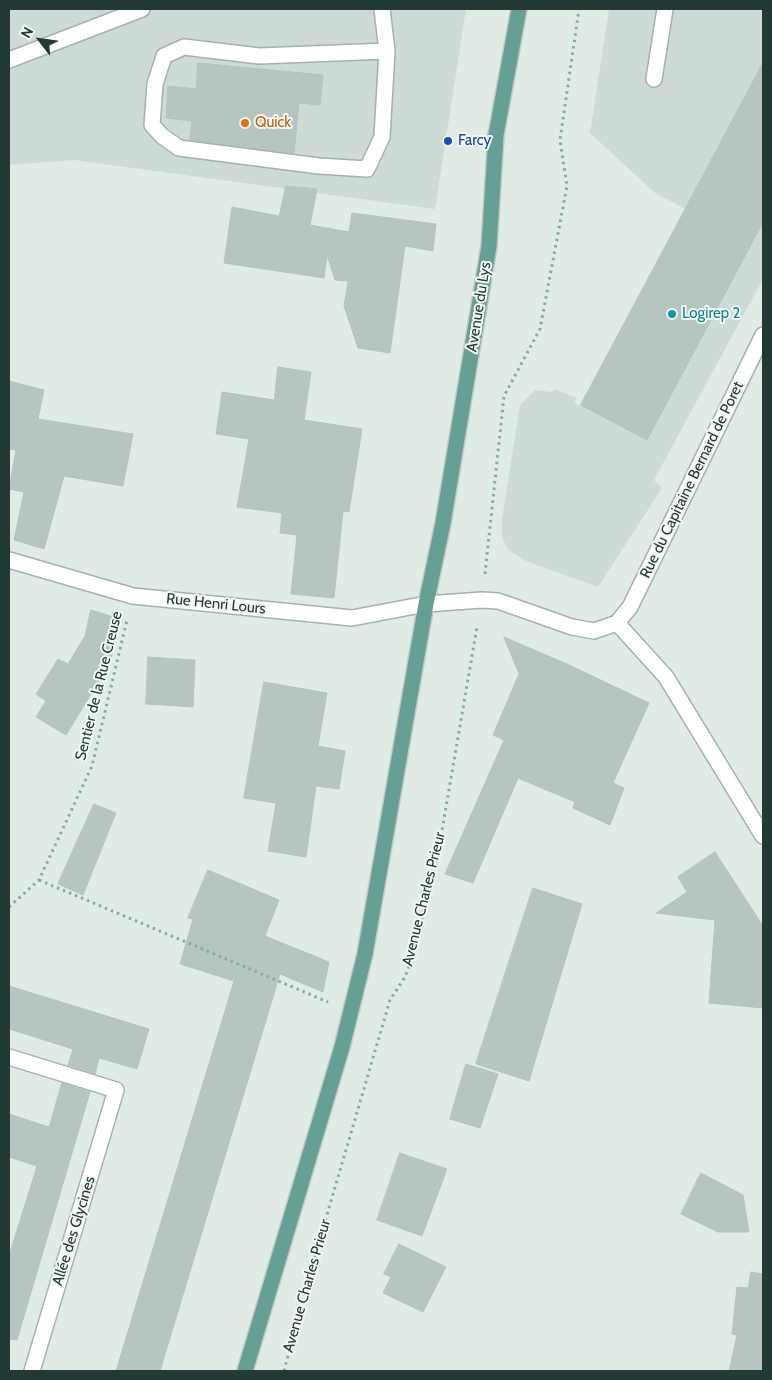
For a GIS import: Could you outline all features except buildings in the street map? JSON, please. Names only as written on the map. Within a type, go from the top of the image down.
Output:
[{"type":"main road","name":"Avenue du Lys","points":[[426,604],[443,523],[489,246],[496,135],[519,9]]},
{"type":"main road","points":[[245,1371],[351,1012],[366,945],[426,604]]},
{"type":"street","points":[[9,60],[142,9]]},
{"type":"street","points":[[382,9],[387,51],[382,137],[367,170],[319,166],[179,148],[152,126],[155,84],[164,56],[184,47],[260,56],[387,51]]},
{"type":"street","points":[[654,79],[665,9]]},
{"type":"street","name":"Rue du Capitaine Bernard de Poret","points":[[617,623],[630,607],[763,335]]},
{"type":"street","name":"Rue Henri Lours","points":[[9,560],[133,596],[352,618],[426,604],[482,600],[498,601],[572,627],[594,631],[617,623]]},
{"type":"street","points":[[617,623],[666,677],[763,836]]},
{"type":"street","name":"Allée des Glycines","points":[[9,1057],[116,1090],[32,1371]]},
{"type":"path","name":"Avenue Charles Prieur","points":[[284,1371],[304,1293],[390,1000],[405,977],[412,959],[440,842],[482,600],[504,396],[540,329],[567,186],[560,140],[579,9]]},
{"type":"path","name":"Sentier de la Rue Creuse","points":[[9,907],[39,880],[92,766],[133,596]]},
{"type":"path","points":[[39,880],[351,1012]]},
{"type":"shaded area","points":[[9,9],[466,9],[435,209],[74,160],[9,165]]},
{"type":"shaded area","points":[[609,9],[763,9],[763,279],[654,480],[662,488],[598,587],[526,561],[508,550],[502,537],[502,519],[520,405],[535,390],[552,392],[554,389],[577,398],[574,403],[579,406],[686,209],[655,193],[590,133]]},
{"type":"place","name":"Quick","points":[[245,123]]},
{"type":"place","name":"Farcy","points":[[448,141]]},
{"type":"place","name":"Logirep 2","points":[[672,314]]}]
